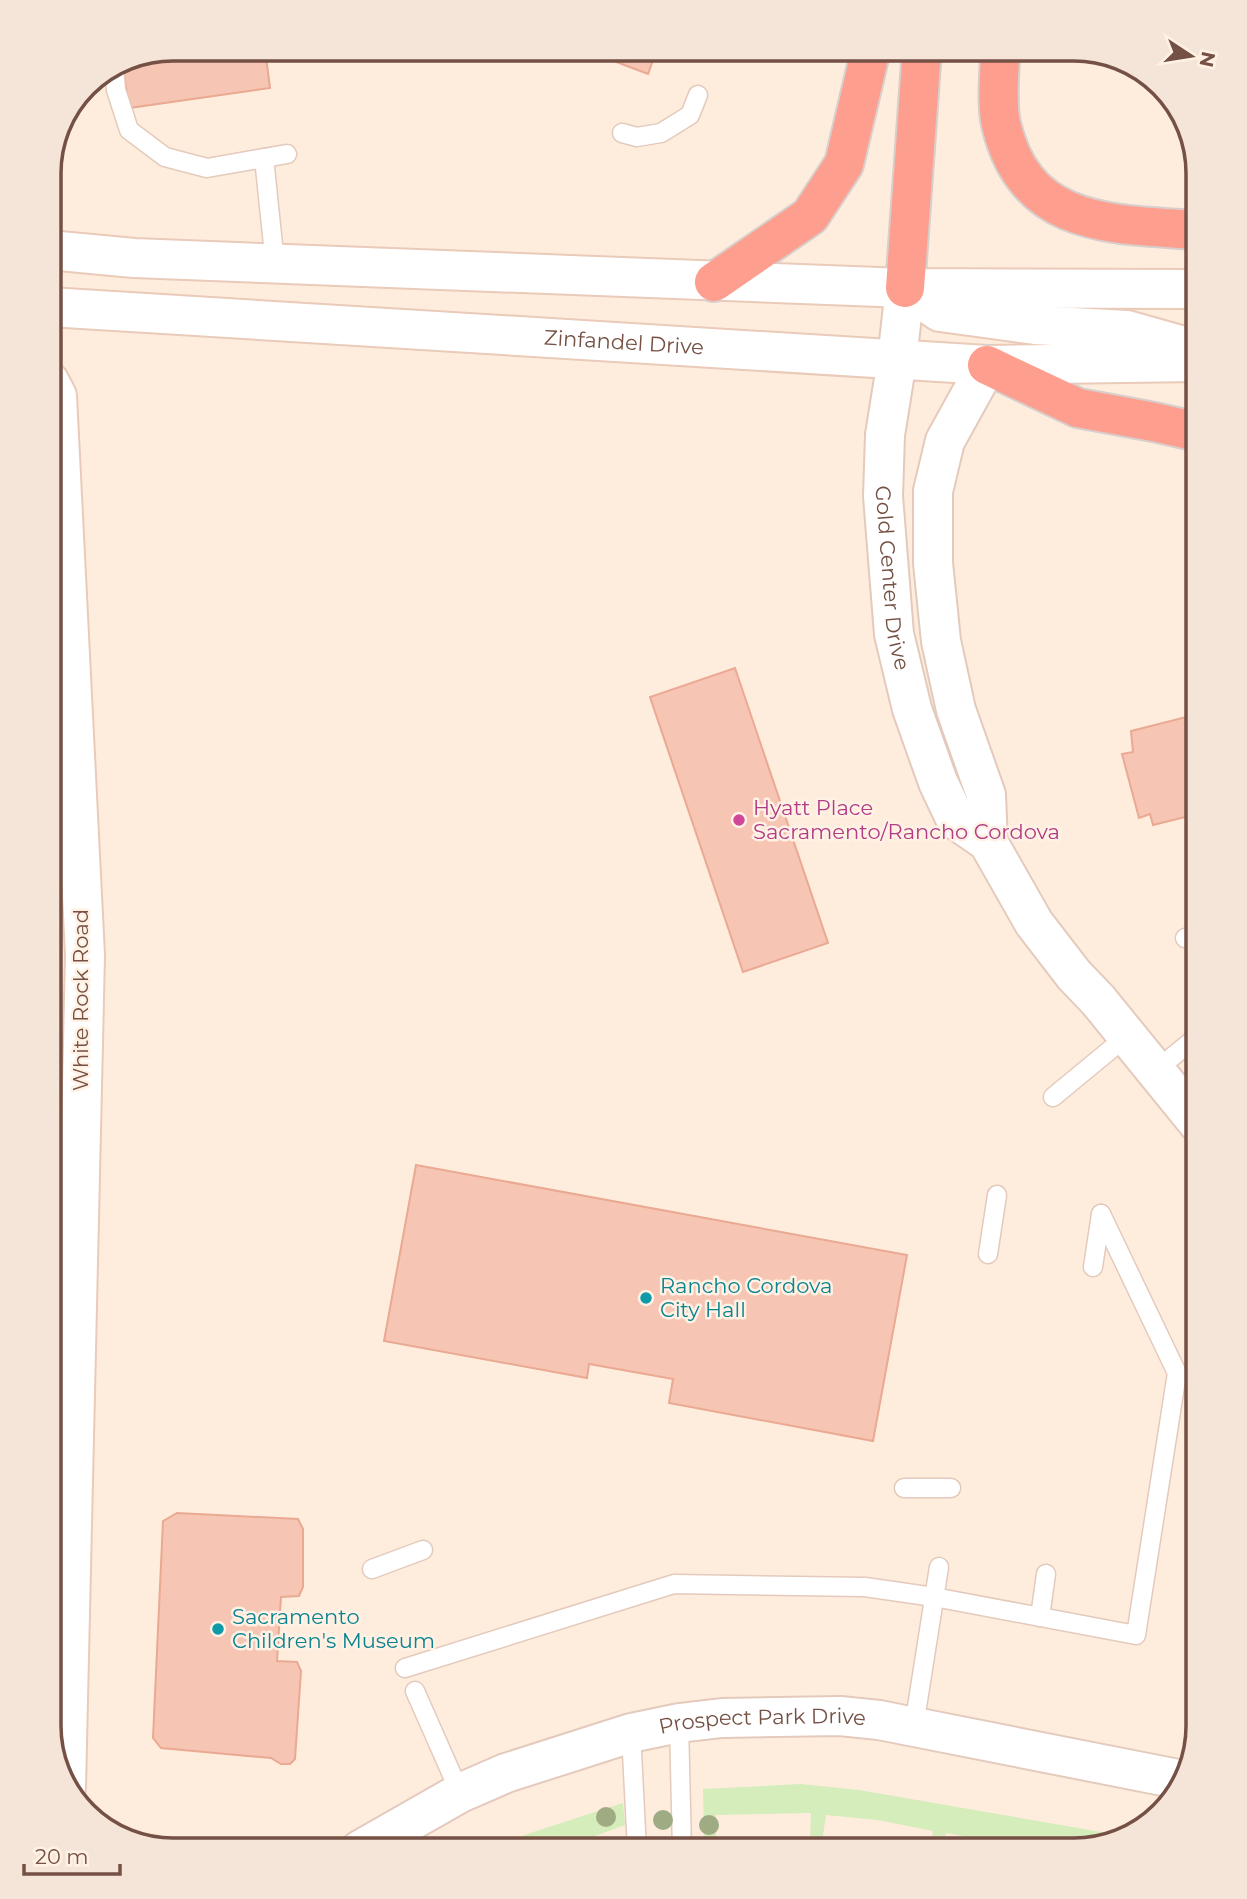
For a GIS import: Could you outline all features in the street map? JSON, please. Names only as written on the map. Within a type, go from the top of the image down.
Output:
[{"type":"highway","points":[[714,282],[810,216],[844,164],[869,61]]},
{"type":"highway","points":[[905,288],[921,61]]},
{"type":"highway","points":[[1000,61],[1001,122],[1010,153],[1033,190],[1062,211],[1121,225],[1186,229]]},
{"type":"highway","points":[[987,365],[1078,408],[1186,429]]},
{"type":"main road","points":[[61,251],[134,258],[714,282],[905,288],[1186,289]]},
{"type":"main road","points":[[905,288],[940,312],[1035,325],[1127,330],[1186,347]]},
{"type":"main road","name":"Gold Center Drive","points":[[905,288],[897,359],[884,435],[883,496],[894,634],[912,709],[938,782],[956,820],[988,842],[1034,923],[1074,975],[1186,1108]]},
{"type":"main road","name":"Zinfandel Drive","points":[[61,308],[987,365],[1186,362]]},
{"type":"main road","name":"Gold Center Drive","points":[[987,365],[945,441],[934,480],[933,564],[941,641],[956,710],[986,795],[988,842]]},
{"type":"main road","name":"White Rock Road","points":[[61,476],[85,955],[67,1759]]},
{"type":"main road","name":"Prospect Park Drive","points":[[381,1838],[460,1793],[506,1773],[631,1733],[722,1718],[840,1716],[915,1726],[1173,1778]]},
{"type":"lane","points":[[115,78],[116,90],[129,130],[165,157],[207,168],[287,154]]},
{"type":"lane","points":[[622,132],[637,137],[661,133],[690,115],[698,95]]},
{"type":"lane","points":[[264,158],[275,264]]},
{"type":"lane","points":[[1053,1097],[1126,1036]]},
{"type":"lane","points":[[1156,1070],[1186,1046]]},
{"type":"lane","points":[[988,1254],[997,1195]]},
{"type":"lane","points":[[405,1668],[674,1584],[865,1587],[934,1597],[1136,1635],[1177,1373],[1101,1214],[1093,1267]]},
{"type":"lane","points":[[904,1488],[951,1488]]},
{"type":"lane","points":[[372,1569],[423,1550]]},
{"type":"lane","points":[[915,1726],[939,1567]]},
{"type":"lane","points":[[1040,1617],[1046,1574]]},
{"type":"lane","points":[[415,1691],[460,1793]]},
{"type":"lane","points":[[679,1723],[682,1838]]},
{"type":"lane","points":[[631,1733],[636,1838]]},
{"type":"green space","points":[[801,1784],[859,1790],[1105,1833],[1073,1838],[974,1838],[946,1833],[945,1838],[932,1838],[933,1831],[878,1820],[826,1815],[823,1838],[810,1838],[811,1813],[716,1815],[716,1838],[704,1838],[703,1789]]},
{"type":"green space","points":[[623,1803],[625,1825],[590,1838],[518,1838]]},
{"type":"building","points":[[174,61],[267,61],[270,88],[129,108],[124,73],[138,67]]},
{"type":"building","points":[[614,61],[653,61],[648,74]]},
{"type":"building","name":"Hyatt Place Sacramento/Rancho Cordova","points":[[735,668],[828,943],[743,972],[650,697]]},
{"type":"building","points":[[1186,717],[1186,817],[1153,825],[1150,814],[1139,818],[1122,754],[1133,752],[1131,731]]},
{"type":"building","name":"Rancho Cordova City Hall","points":[[416,1165],[907,1255],[873,1441],[669,1403],[673,1379],[589,1364],[587,1378],[384,1341]]},
{"type":"building","name":"Sacramento Children's Museum","points":[[177,1513],[298,1519],[303,1529],[303,1587],[299,1596],[281,1597],[277,1661],[297,1662],[301,1671],[295,1759],[290,1764],[281,1764],[271,1758],[161,1748],[153,1738],[163,1521]]},
{"type":"place","name":"Hyatt Place Sacramento/Rancho Cordova","points":[[739,820]]},
{"type":"place","name":"Rancho Cordova City Hall","points":[[646,1298]]},
{"type":"place","name":"Sacramento Children's Museum","points":[[218,1629]]}]
